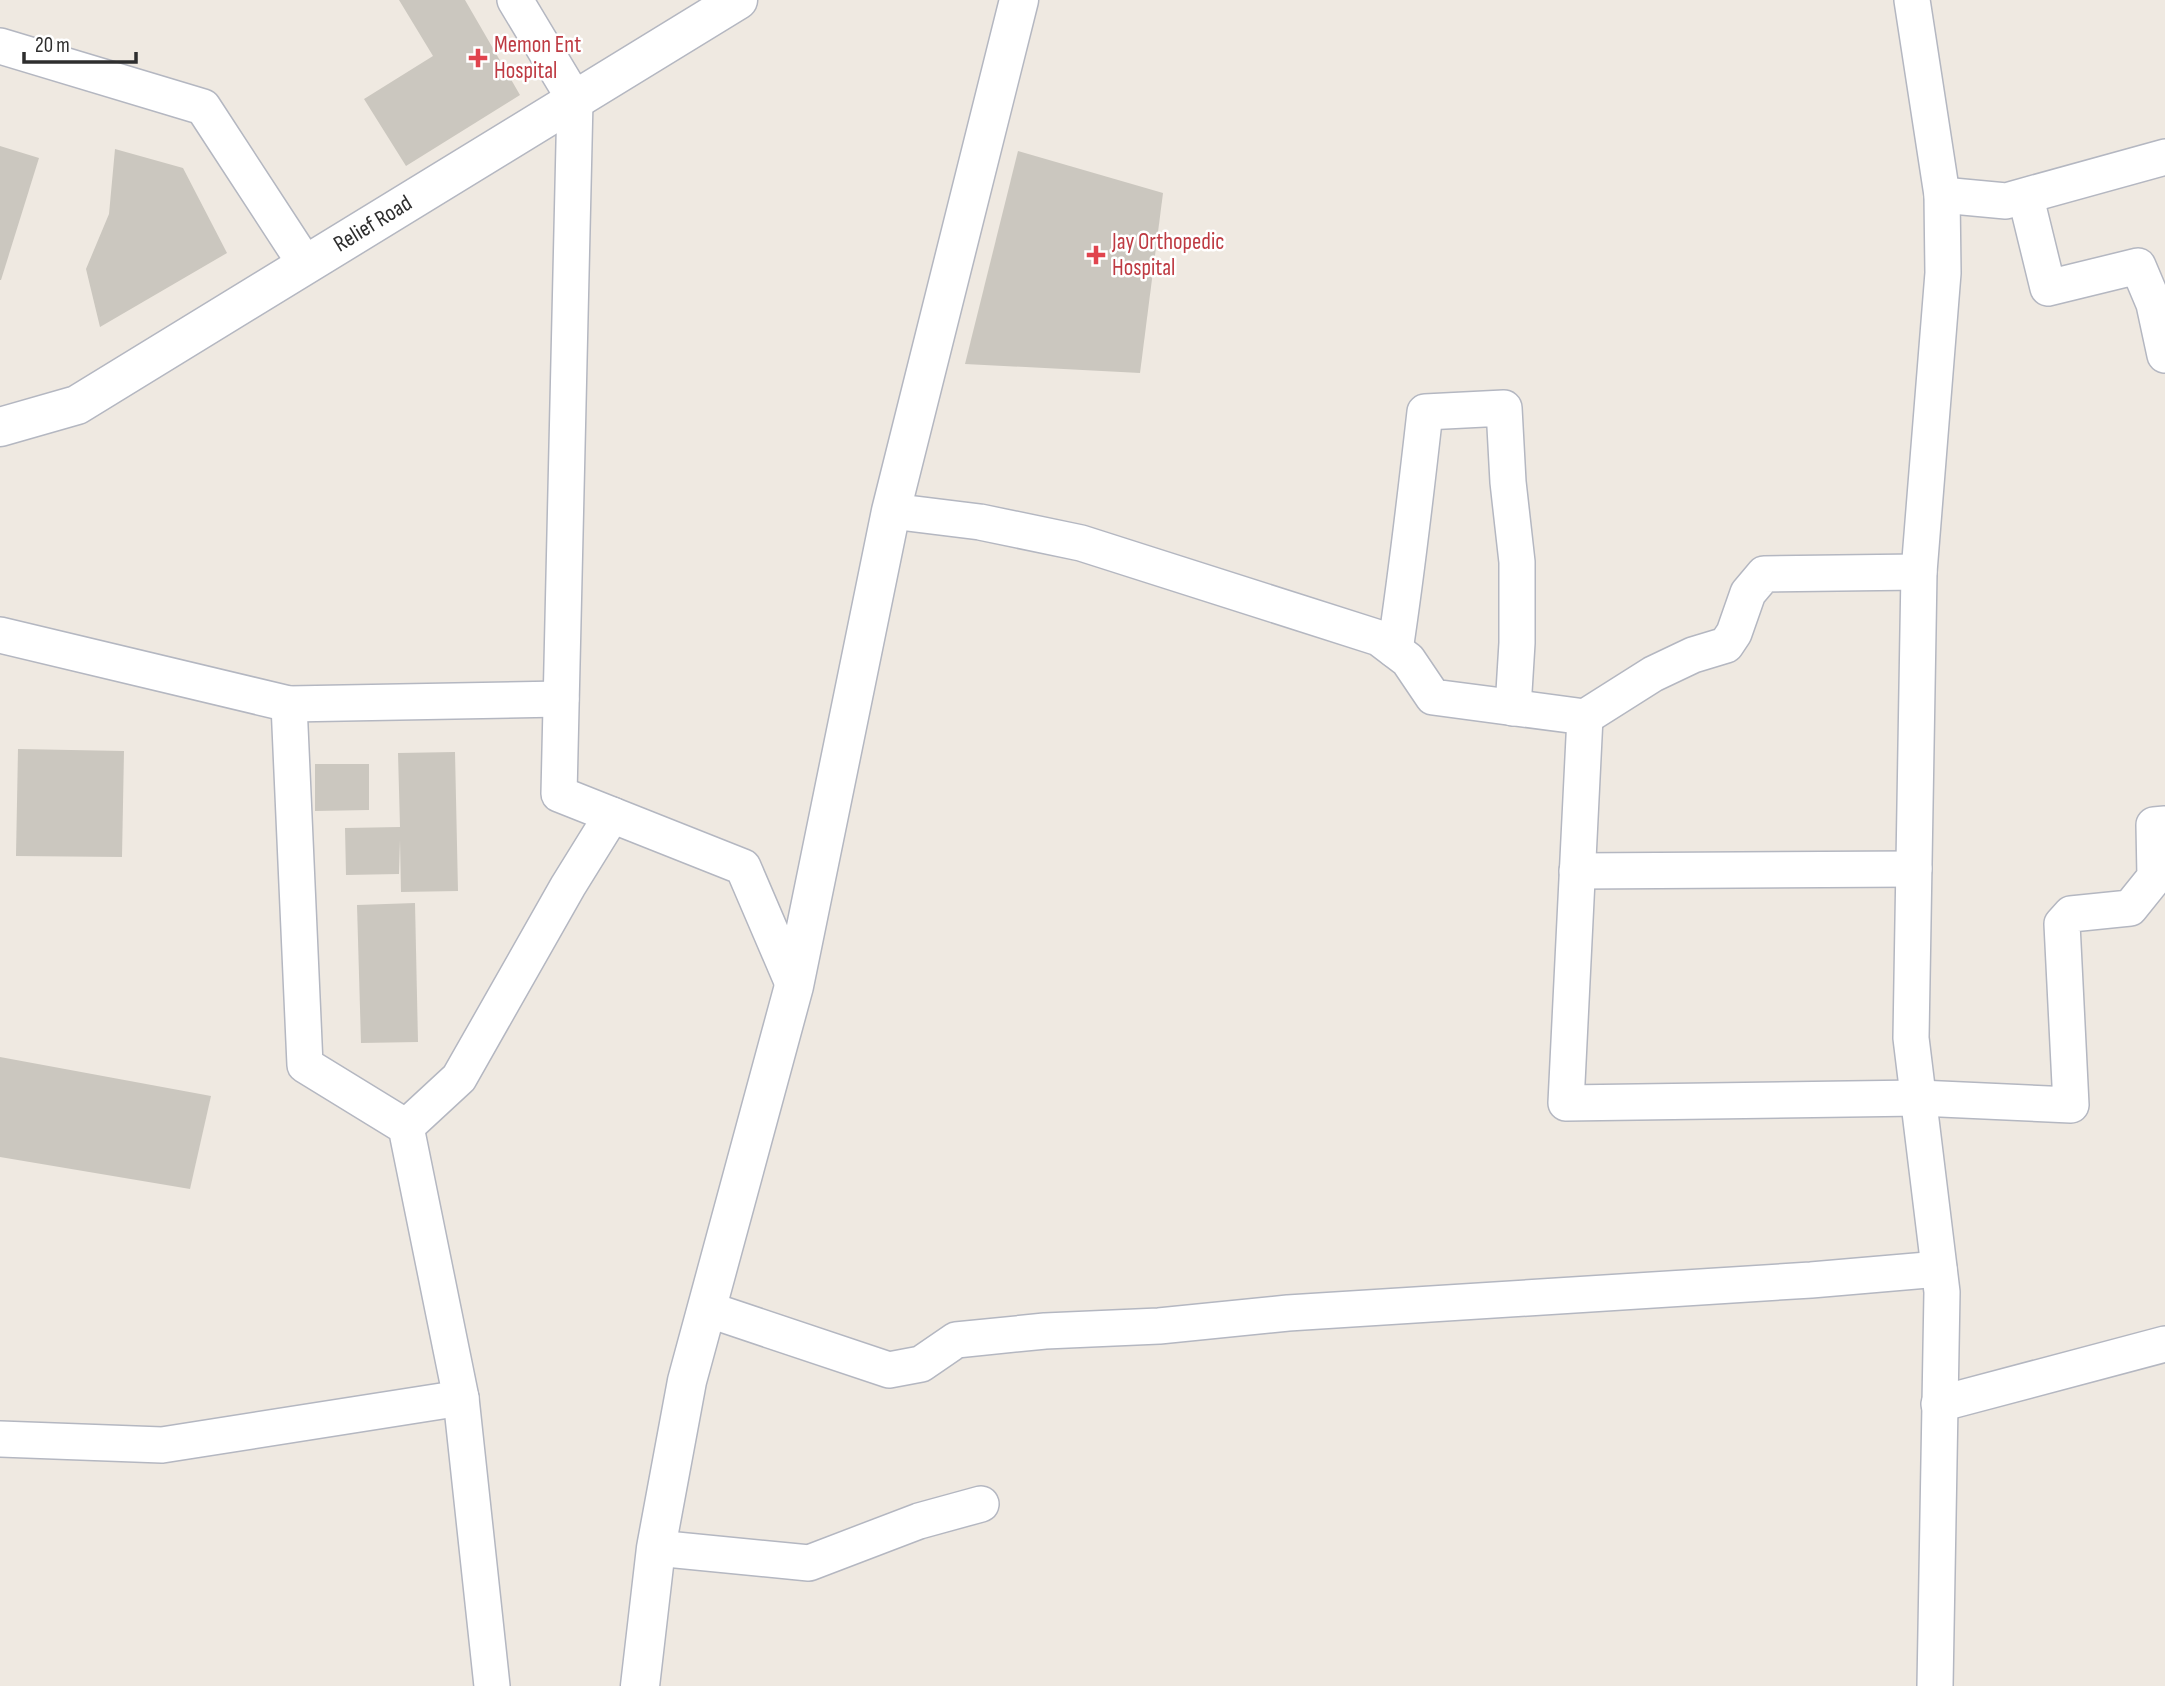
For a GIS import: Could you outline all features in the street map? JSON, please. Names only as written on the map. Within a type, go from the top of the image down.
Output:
[{"type":"street","points":[[515,0],[575,100],[559,793],[743,867],[794,986]]},
{"type":"street","name":"Relief Road","points":[[0,427],[77,405],[738,0]]},
{"type":"street","points":[[639,1686],[656,1548],[687,1381],[794,986],[891,511],[1019,0]]},
{"type":"street","points":[[1912,0],[1942,195],[1943,272],[1919,572],[1911,1038],[1942,1292],[1936,1686]]},
{"type":"street","points":[[0,46],[203,107],[306,265]]},
{"type":"street","points":[[1942,195],[2006,201],[2025,198],[2165,157]]},
{"type":"street","points":[[2025,198],[2049,288],[2138,266],[2154,304],[2165,355]]},
{"type":"street","points":[[1395,650],[1406,582],[1425,412],[1504,408],[1508,482],[1517,562],[1517,643],[1513,708]]},
{"type":"street","points":[[891,511],[980,523],[1081,543],[1379,638],[1408,660],[1433,697],[1585,717],[1653,674],[1693,654],[1726,645],[1734,634],[1748,593],[1764,574],[1919,572]]},
{"type":"street","points":[[0,635],[289,704],[561,699]]},
{"type":"street","points":[[289,704],[305,1065],[406,1127],[461,1398],[492,1686]]},
{"type":"street","points":[[1585,717],[1566,1103],[1919,1098],[2071,1105],[2062,924],[2071,914],[2130,908],[2155,877],[2154,825],[2165,824]]},
{"type":"street","points":[[406,1127],[459,1078],[568,886],[612,815]]},
{"type":"street","points":[[1577,871],[1914,869]]},
{"type":"street","points":[[707,1309],[889,1370],[920,1364],[956,1340],[1045,1331],[1159,1326],[1288,1313],[1734,1286],[1939,1269]]},
{"type":"street","points":[[1939,1404],[2165,1344]]},
{"type":"street","points":[[0,1439],[162,1445],[461,1398]]},
{"type":"street","points":[[656,1548],[808,1563],[919,1521],[981,1504]]},
{"type":"building","points":[[399,0],[465,0],[520,95],[406,166],[364,99],[433,56]]},
{"type":"building","points":[[0,146],[39,158],[1,280],[0,280]]},
{"type":"building","points":[[115,149],[183,168],[227,253],[100,327],[86,269],[109,214]]},
{"type":"building","points":[[1018,151],[1163,193],[1140,373],[965,364]]},
{"type":"building","points":[[18,749],[124,751],[122,857],[16,856]]},
{"type":"building","points":[[455,752],[458,891],[401,892],[400,840],[399,874],[346,875],[345,828],[400,827],[398,753]]},
{"type":"building","points":[[315,764],[369,764],[369,810],[315,811]]},
{"type":"building","points":[[415,903],[418,1042],[361,1043],[357,905]]},
{"type":"building","points":[[0,1057],[211,1096],[190,1189],[0,1157]]},
{"type":"place","name":"Memon Ent Hospital","points":[[478,58]]},
{"type":"place","name":"Jay Orthopedic Hospital","points":[[1096,255]]}]
